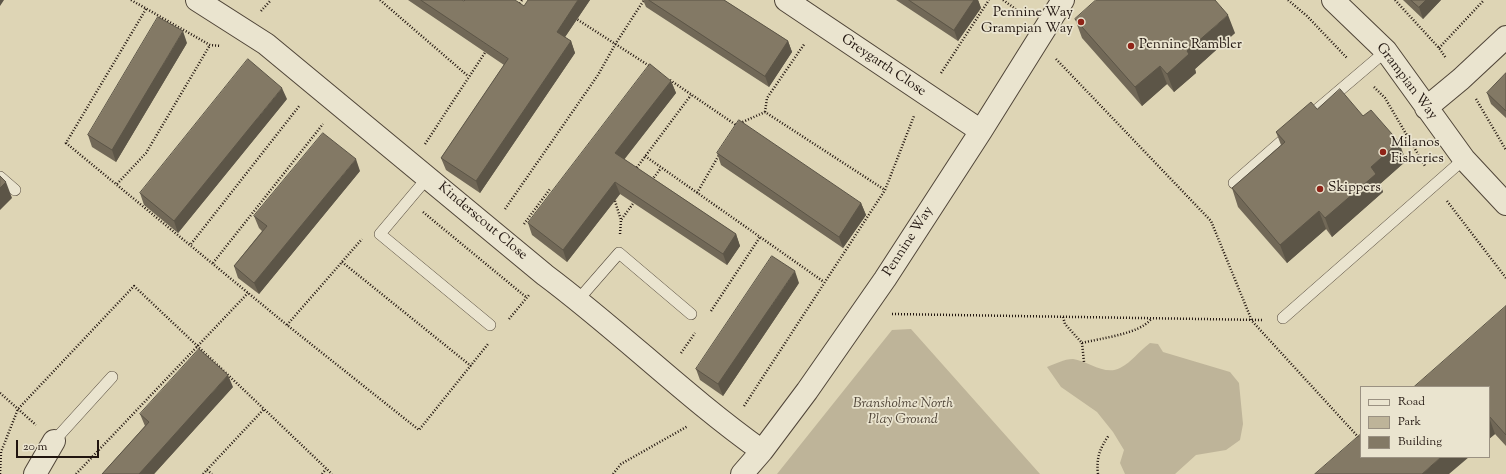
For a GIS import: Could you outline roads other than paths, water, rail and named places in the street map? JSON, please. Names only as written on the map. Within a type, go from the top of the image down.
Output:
[{"type":"street","name":"Kinderscout Close","points":[[197,0],[266,44],[510,244],[545,276],[578,300],[729,428],[762,451]]},
{"type":"street","name":"Greygarth Close","points":[[786,0],[922,94],[981,131]]},
{"type":"street","name":"Pennine Way","points":[[742,474],[762,451],[861,314],[981,131],[1063,0]]},
{"type":"street","name":"Grampian Way","points":[[1333,0],[1386,51],[1464,159],[1506,204]]},
{"type":"street","points":[[1426,108],[1461,79],[1506,37]]},
{"type":"street","points":[[35,474],[54,441]]},
{"type":"lane","points":[[1234,183],[1386,51]]},
{"type":"lane","points":[[1283,318],[1464,159]]},
{"type":"lane","points":[[420,170],[407,199],[380,234],[490,325]]},
{"type":"lane","points":[[0,177],[15,190]]},
{"type":"lane","points":[[578,300],[619,253],[691,314]]},
{"type":"lane","points":[[54,441],[112,377]]},
{"type":"place","name":"Pennine Way Grampian Way","points":[[1081,22]]},
{"type":"place","name":"Pennine Rambler","points":[[1131,46]]},
{"type":"place","name":"Milanos Fisheries","points":[[1383,152]]},
{"type":"place","name":"Skippers","points":[[1320,189]]},
{"type":"park label","name":"Bransholme North Play Ground","points":[[903,414]]}]
